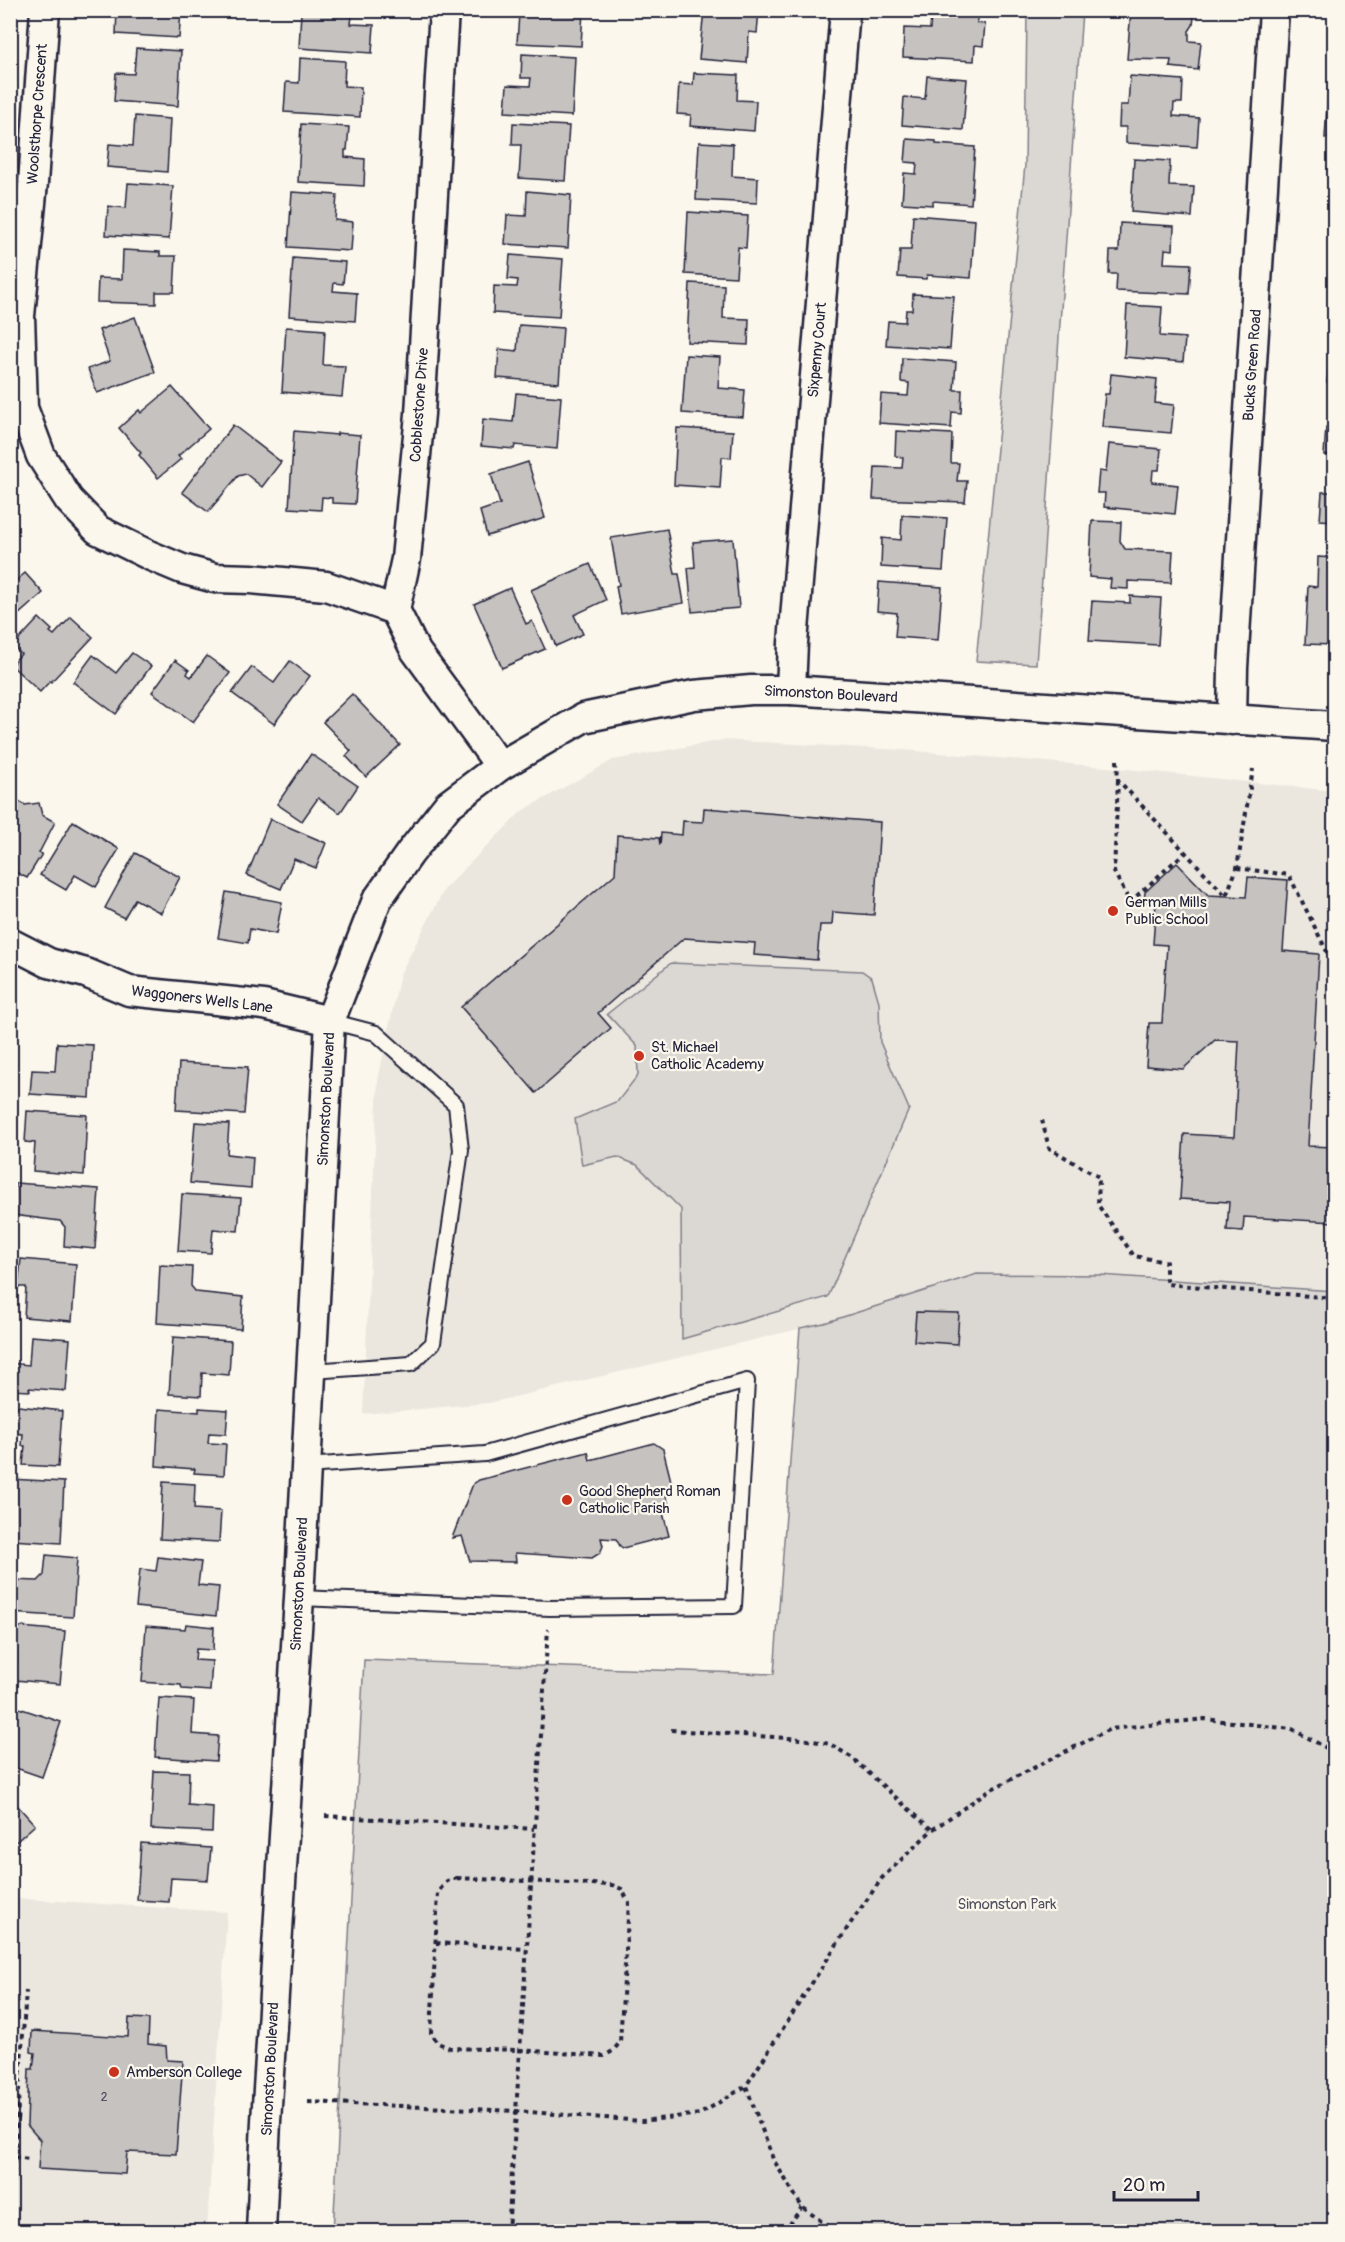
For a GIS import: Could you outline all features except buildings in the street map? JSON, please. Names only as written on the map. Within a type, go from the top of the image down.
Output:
[{"type":"street","name":"Woolsthorpe Crescent","points":[[45,10],[33,183],[20,315],[23,408],[41,456],[69,500],[98,530],[151,556],[182,569],[215,578],[326,586],[395,610]]},
{"type":"street","name":"Cobblestone Drive","points":[[395,610],[406,559],[420,414],[444,10]]},
{"type":"street","name":"Sixpenny Court","points":[[791,690],[845,10]]},
{"type":"street","name":"Bucks Green Road","points":[[1232,720],[1233,669],[1274,10]]},
{"type":"street","points":[[395,610],[415,650],[500,766]]},
{"type":"street","name":"Simonston Boulevard","points":[[261,2232],[312,1371],[330,1021],[377,900],[410,853],[448,805],[500,766],[583,718],[694,694],[791,690],[1335,726]]},
{"type":"street","name":"Waggoners Wells Lane","points":[[10,943],[50,963],[129,991],[264,1005],[330,1021]]},
{"type":"lane","points":[[312,1371],[411,1364],[433,1343],[460,1150],[456,1105],[376,1034],[330,1021]]},
{"type":"lane","points":[[299,1598],[550,1608],[734,1606],[747,1381],[485,1454],[305,1466]]},
{"type":"path","points":[[1117,760],[1114,872],[1130,902],[1185,852]]},
{"type":"path","points":[[1118,780],[1226,896],[1237,868],[1253,769]]},
{"type":"path","points":[[1237,868],[1289,874],[1335,966]]},
{"type":"path","points":[[1042,1120],[1049,1148],[1099,1177],[1098,1205],[1134,1256],[1166,1262],[1166,1284],[1335,1298]]},
{"type":"path","points":[[508,2232],[550,1608]]},
{"type":"path","points":[[308,2102],[517,2111],[642,2121],[700,2114],[746,2086],[841,1937],[882,1878],[932,1830],[988,1791],[1110,1729],[1205,1719],[1292,1729],[1335,1752]]},
{"type":"path","points":[[671,1730],[802,1739],[830,1744],[851,1757],[932,1830]]},
{"type":"path","points":[[325,1816],[534,1829]]},
{"type":"path","points":[[457,1878],[530,1881],[612,1886],[622,1890],[629,1903],[620,2042],[613,2051],[604,2056],[450,2048],[438,2043],[431,2033],[438,1892],[447,1881],[457,1878]]},
{"type":"path","points":[[436,1943],[526,1949]]},
{"type":"path","points":[[10,2218],[26,1991]]},
{"type":"path","points":[[746,2086],[773,2159],[802,2207],[836,2232]]},
{"type":"path","points":[[14,2157],[30,2159]]},
{"type":"path","points":[[784,2232],[802,2207]]},
{"type":"shaded area","points":[[723,740],[903,750],[1118,768],[1334,791],[1334,1291],[1100,1275],[977,1274],[824,1323],[489,1403],[363,1414],[378,1080],[400,974],[445,888],[522,811],[613,760]]},
{"type":"shaded area","name":"Amberson College","points":[[10,1898],[227,1912],[207,2231],[11,2231]]},
{"type":"green space","points":[[1027,11],[1082,11],[1036,664],[976,661],[1025,165]]},
{"type":"green space","points":[[671,963],[862,971],[872,978],[879,1002],[880,1042],[909,1109],[828,1297],[682,1339],[681,1209],[637,1165],[617,1157],[582,1165],[575,1119],[618,1101],[638,1075],[637,1046],[607,1014]]},
{"type":"green space","name":"Simonston Park","points":[[977,1274],[1100,1275],[1334,1291],[1334,2231],[333,2232],[364,1660],[774,1674],[800,1328],[824,1323]]},
{"type":"place","name":"German Mills Public School","points":[[1113,911]]},
{"type":"place","name":"St. Michael Catholic Academy","points":[[639,1056]]},
{"type":"place","name":"Good Shepherd Roman Catholic Parish","points":[[567,1500]]},
{"type":"place","name":"Amberson College","points":[[114,2072]]}]
